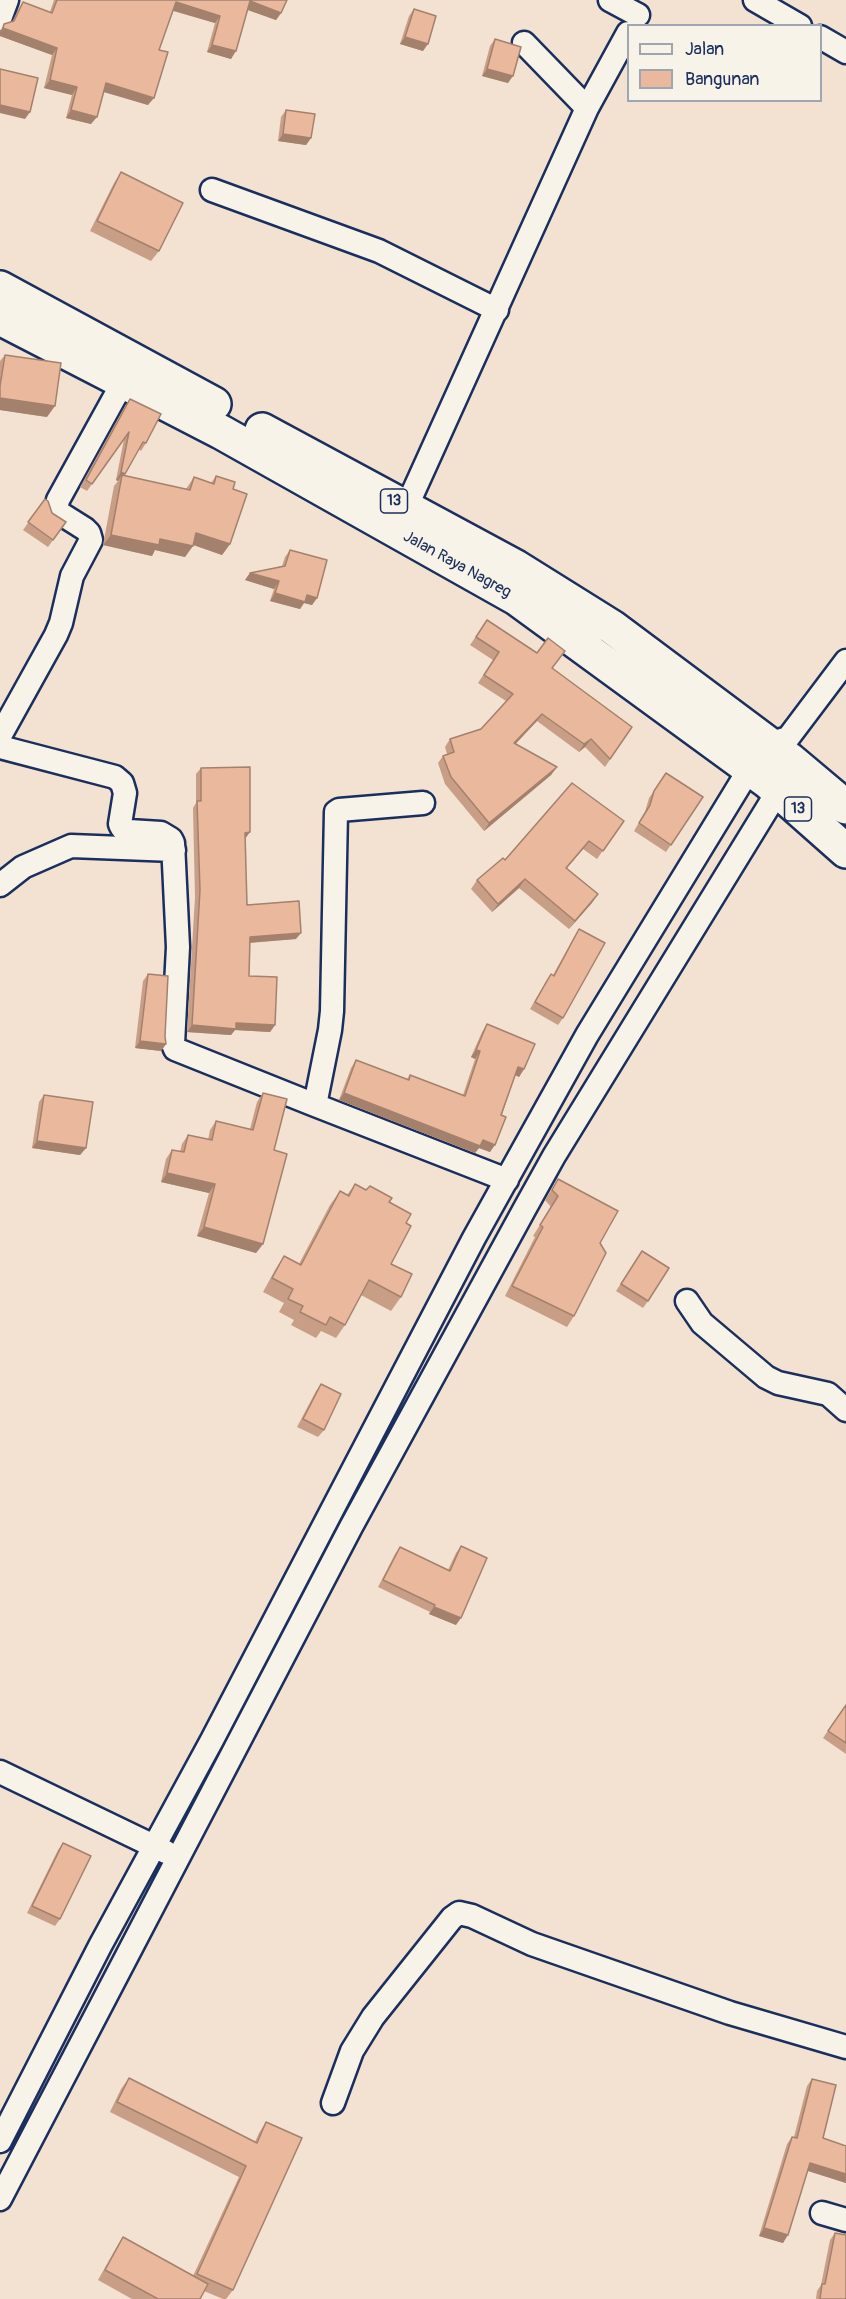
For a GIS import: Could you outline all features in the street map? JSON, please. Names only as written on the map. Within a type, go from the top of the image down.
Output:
[{"type":"highway","name":"Jalan Raya Nagreg","points":[[0,288],[516,567],[612,627],[846,807]]},
{"type":"highway","name":"Jalan Raya Nagreg","points":[[0,318],[221,432],[516,598],[774,753]]},
{"type":"highway","name":"Jalan Raya Nagreg","points":[[774,753],[778,791],[846,850]]},
{"type":"street","points":[[0,19],[7,0]]},
{"type":"street","points":[[609,0],[637,18]]},
{"type":"street","points":[[755,0],[797,24]]},
{"type":"street","points":[[406,508],[587,108],[627,36]]},
{"type":"street","points":[[822,39],[846,52]]},
{"type":"street","points":[[524,43],[587,108]]},
{"type":"street","points":[[213,190],[379,250],[497,310]]},
{"type":"street","points":[[0,736],[56,635],[72,576],[91,540],[89,533],[58,512],[56,508],[58,500],[123,382]]},
{"type":"street","points":[[0,2140],[99,1946],[474,1238],[587,1035],[774,753],[846,660]]},
{"type":"street","points":[[0,747],[119,780],[125,793],[120,824],[122,828],[129,831],[161,833],[171,839],[174,850],[178,947],[173,1044],[175,1049],[507,1180]]},
{"type":"street","points":[[0,2199],[351,1527],[555,1156],[778,791]]},
{"type":"street","points":[[315,1105],[332,1011],[336,812],[423,803]]},
{"type":"street","points":[[0,885],[23,867],[71,846],[174,850]]},
{"type":"street","points":[[529,1139],[555,1156]]},
{"type":"street","points":[[687,1301],[710,1331],[766,1377],[778,1383],[828,1394],[846,1410]]},
{"type":"street","points":[[0,1772],[178,1858]]},
{"type":"street","points":[[333,2103],[352,2052],[373,2016],[452,1918],[459,1913],[472,1916],[532,1944],[576,1960],[730,2013],[846,2047]]},
{"type":"street","points":[[822,2213],[846,2220]]},
{"type":"building","points":[[57,0],[287,0],[281,13],[250,1],[236,51],[212,45],[220,16],[176,2],[159,50],[168,52],[154,98],[106,83],[97,117],[71,110],[77,87],[50,80],[57,48],[3,28],[4,24],[14,21],[23,2],[52,13]]},
{"type":"building","points":[[414,9],[436,16],[428,44],[405,37]]},
{"type":"building","points":[[495,39],[521,47],[513,76],[487,69]]},
{"type":"building","points":[[0,69],[38,78],[30,112],[0,105]]},
{"type":"building","points":[[286,110],[315,114],[311,138],[283,134]]},
{"type":"building","points":[[121,172],[183,203],[159,251],[97,221]]},
{"type":"building","points":[[5,355],[61,363],[55,406],[0,398]]},
{"type":"building","points":[[130,399],[161,414],[146,443],[143,442],[125,474],[121,472],[129,432],[92,484],[86,480]]},
{"type":"building","points":[[122,475],[190,490],[194,477],[214,484],[216,476],[235,482],[233,489],[247,494],[230,544],[196,533],[193,546],[160,539],[159,545],[111,535]]},
{"type":"building","points":[[45,499],[52,513],[66,522],[53,540],[28,522]]},
{"type":"building","points":[[290,550],[327,560],[317,598],[307,595],[305,602],[275,593],[279,581],[250,573],[285,566]]},
{"type":"building","points":[[487,620],[537,653],[548,638],[565,651],[552,668],[632,727],[610,759],[591,739],[584,744],[542,714],[514,743],[557,767],[489,823],[451,777],[443,756],[454,752],[450,739],[481,729],[513,694],[484,675],[499,652],[476,637]]},
{"type":"building","points":[[250,767],[250,832],[245,833],[247,905],[299,901],[301,933],[250,937],[249,976],[277,977],[275,1025],[236,1023],[236,1029],[192,1025],[200,890],[197,801],[201,801],[201,768]]},
{"type":"building","points":[[666,773],[703,797],[671,845],[639,823],[650,805],[654,791]]},
{"type":"building","points":[[572,783],[624,821],[603,851],[589,841],[566,868],[598,894],[575,921],[525,879],[498,904],[477,880],[503,858],[505,860]]},
{"type":"building","points":[[579,929],[605,943],[563,1018],[535,1002],[551,974],[554,976]]},
{"type":"building","points":[[148,974],[168,976],[166,1044],[140,1041]]},
{"type":"building","points":[[487,1024],[535,1044],[524,1069],[518,1067],[501,1115],[506,1117],[495,1145],[483,1140],[480,1146],[344,1093],[356,1060],[409,1080],[410,1075],[465,1096],[480,1051],[476,1050]]},
{"type":"building","points":[[263,1093],[287,1099],[274,1150],[287,1154],[263,1244],[204,1227],[215,1184],[167,1173],[172,1150],[184,1152],[188,1135],[212,1140],[216,1121],[253,1130]]},
{"type":"building","points":[[44,1095],[93,1102],[86,1148],[37,1141]]},
{"type":"building","points":[[558,1179],[618,1211],[600,1243],[606,1253],[574,1316],[512,1286],[543,1227],[540,1225],[558,1196],[552,1190]]},
{"type":"building","points":[[355,1184],[366,1190],[370,1186],[392,1198],[389,1202],[411,1214],[406,1223],[411,1226],[391,1264],[412,1274],[401,1297],[369,1280],[345,1325],[330,1317],[326,1325],[300,1312],[303,1306],[288,1299],[293,1289],[272,1278],[284,1256],[301,1265],[340,1191],[349,1196]]},
{"type":"building","points":[[642,1251],[669,1268],[648,1301],[621,1284]]},
{"type":"building","points":[[321,1384],[341,1394],[324,1430],[303,1419]]},
{"type":"building","points":[[461,1546],[487,1558],[461,1618],[434,1607],[435,1605],[383,1580],[400,1547],[450,1571]]},
{"type":"building","points":[[846,1705],[846,1743],[828,1731]]},
{"type":"building","points":[[63,1843],[91,1856],[60,1919],[32,1906]]},
{"type":"building","points":[[129,2078],[257,2143],[266,2122],[302,2138],[233,2290],[197,2274],[246,2166],[117,2102]]},
{"type":"building","points":[[812,2079],[836,2085],[823,2138],[846,2146],[846,2174],[810,2163],[788,2235],[764,2228],[792,2137],[797,2138]]},
{"type":"building","points":[[835,2233],[846,2235],[846,2299],[820,2299],[822,2284],[825,2284]]},
{"type":"building","points":[[123,2237],[208,2284],[200,2299],[158,2299],[105,2270]]}]
